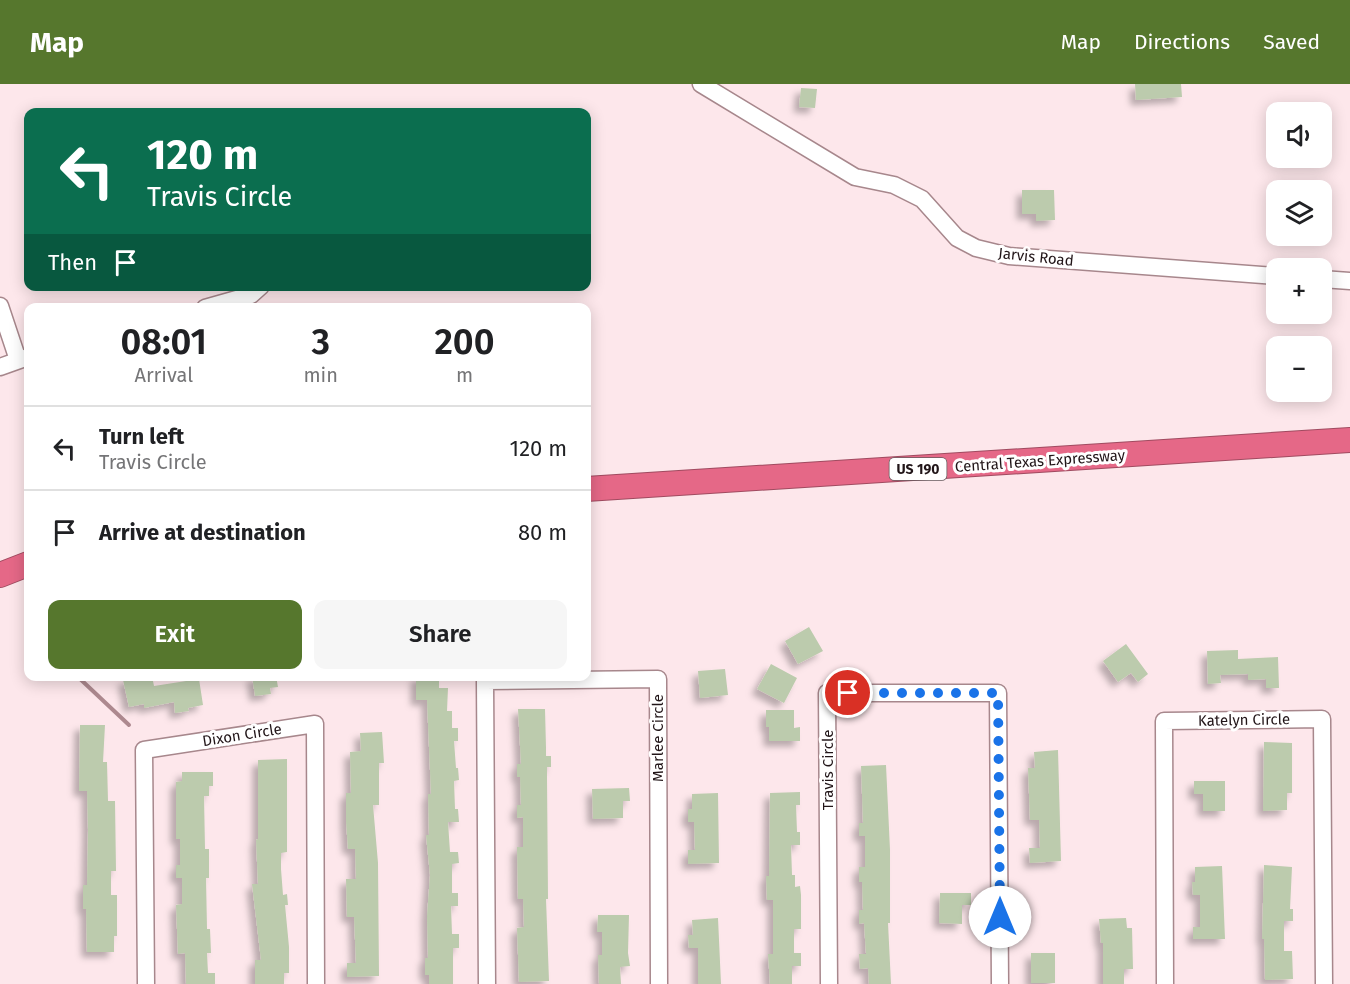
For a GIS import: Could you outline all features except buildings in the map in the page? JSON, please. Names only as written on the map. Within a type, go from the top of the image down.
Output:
[{"type":"highway","name":"Central Texas Expressway","points":[[591,489],[1350,440]]},
{"type":"street","name":"Jarvis Road","points":[[701,84],[855,177],[894,185],[922,199],[957,238],[976,248],[1009,256],[1266,275]]},
{"type":"street","points":[[1332,280],[1350,281]]},
{"type":"street","points":[[223,303],[251,295],[255,291]]},
{"type":"street","points":[[0,306],[23,359],[0,367]]},
{"type":"street","name":"Marlee Circle","points":[[591,680],[658,679],[659,984]]},
{"type":"street","name":"Marlee Circle","points":[[485,681],[487,984]]},
{"type":"street","name":"Travis Circle","points":[[829,984],[827,693],[998,693],[1000,984]]},
{"type":"street","name":"Katelyn Circle","points":[[1166,984],[1164,721],[1322,718],[1324,984]]},
{"type":"street","name":"Dixon Circle","points":[[146,984],[144,750],[315,724],[316,984]]},
{"type":"waterway","points":[[82,681],[129,725]]},
{"type":"route","points":[[848,693],[998,693],[1000,917]]}]
